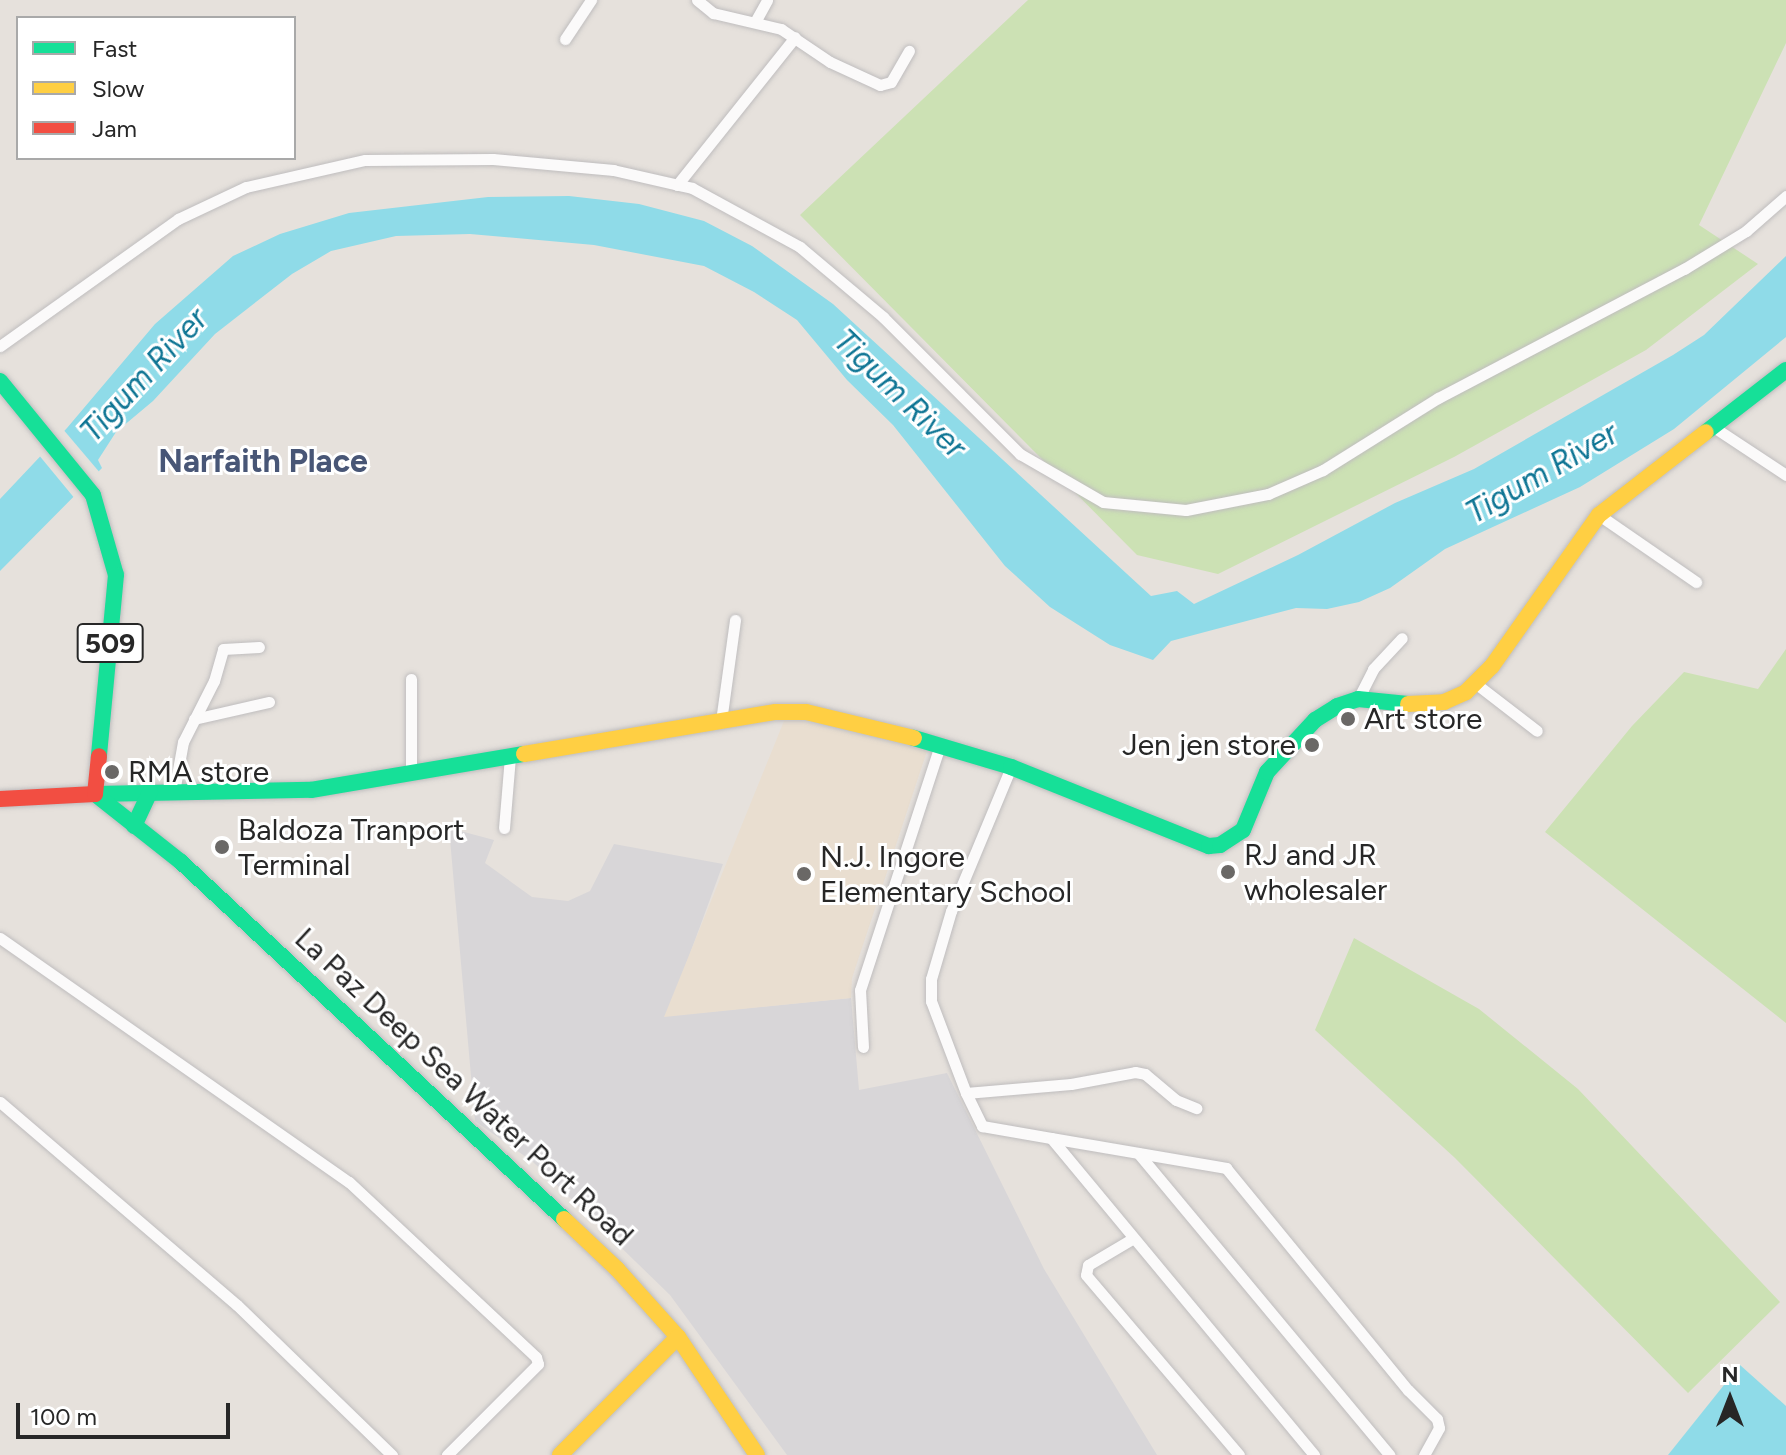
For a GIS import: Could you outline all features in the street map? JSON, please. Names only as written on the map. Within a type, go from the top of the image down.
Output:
[{"type":"street","points":[[565,39],[591,0]]},
{"type":"street","points":[[697,0],[713,13],[755,22],[795,37],[830,62],[880,85],[891,82],[909,51]]},
{"type":"street","points":[[755,22],[767,0]]},
{"type":"street","points":[[677,185],[795,37]]},
{"type":"street","points":[[0,346],[178,219],[246,187],[365,160],[493,159],[613,170],[692,188],[800,247],[883,317],[1020,454],[1103,502],[1186,510],[1268,494],[1323,470],[1438,398],[1684,269],[1746,231],[1786,196]]},
{"type":"street","points":[[0,799],[150,792],[286,793],[776,712],[806,712],[940,745],[1011,767],[1175,835],[1209,846],[1220,845],[1243,830],[1267,772],[1315,720],[1337,706],[1358,699],[1404,704],[1444,702],[1466,692],[1492,666],[1599,515],[1786,370]]},
{"type":"street","name":"509","points":[[0,381],[93,495],[116,575],[95,794]]},
{"type":"street","points":[[1715,428],[1786,475]]},
{"type":"street","points":[[1599,515],[1696,582]]},
{"type":"street","points":[[721,721],[735,620]]},
{"type":"street","points":[[1358,699],[1373,669],[1402,638]]},
{"type":"street","points":[[174,792],[183,742],[214,681],[223,649],[230,646],[259,647]]},
{"type":"street","points":[[411,679],[411,774]]},
{"type":"street","points":[[1475,683],[1537,731]]},
{"type":"street","points":[[194,719],[269,702]]},
{"type":"street","points":[[863,1047],[860,990],[940,745]]},
{"type":"street","points":[[504,828],[510,757]]},
{"type":"street","points":[[1011,767],[951,911],[931,979],[931,1001],[982,1126],[1226,1168],[1408,1390],[1437,1419],[1439,1428],[1424,1455]]},
{"type":"street","points":[[134,826],[150,792]]},
{"type":"street","name":"La Paz Deep Sea Water Port Road","points":[[95,794],[181,862],[617,1269],[678,1337],[757,1455]]},
{"type":"street","points":[[0,938],[349,1182],[536,1357],[538,1364],[447,1455]]},
{"type":"street","points":[[966,1093],[1071,1084],[1135,1072],[1145,1074],[1176,1100],[1196,1108]]},
{"type":"street","points":[[0,1102],[237,1305],[392,1455]]},
{"type":"street","points":[[1051,1138],[1314,1455]]},
{"type":"street","points":[[1138,1153],[1390,1455]]},
{"type":"street","points":[[1132,1239],[1088,1265],[1086,1275],[1239,1455]]},
{"type":"street","points":[[560,1455],[678,1337]]},
{"type":"shaded area","name":"N.J. Ingore Elementary School","points":[[784,721],[802,721],[927,751],[852,978],[851,998],[664,1017]]},
{"type":"shaded area","points":[[449,828],[494,840],[485,863],[532,897],[568,901],[590,891],[614,844],[723,864],[667,1016],[851,998],[859,1090],[947,1073],[1044,1269],[1157,1455],[787,1455],[670,1295],[533,1162],[475,1121]]},
{"type":"green space","points":[[1028,0],[1786,0],[1786,43],[1699,225],[1758,264],[1646,350],[1454,457],[1218,574],[1137,555],[800,215]]},
{"type":"green space","points":[[1786,649],[1786,1023],[1545,832],[1632,726],[1684,672],[1758,689]]},
{"type":"green space","points":[[1354,938],[1479,1009],[1578,1089],[1780,1302],[1688,1393],[1455,1158],[1315,1030]]},
{"type":"water","name":"Tigum River","points":[[569,196],[639,204],[704,221],[752,246],[833,304],[1151,596],[1177,591],[1194,604],[1298,555],[1395,503],[1474,469],[1673,355],[1704,335],[1786,256],[1786,337],[1674,429],[1580,487],[1445,549],[1390,588],[1359,602],[1327,609],[1296,608],[1171,641],[1153,660],[1110,645],[1050,607],[1005,566],[893,425],[847,380],[797,320],[754,292],[704,266],[594,245],[470,234],[396,236],[331,251],[292,274],[215,334],[153,401],[116,432],[98,460],[102,468],[0,571],[0,499],[67,428],[155,324],[233,256],[280,234],[349,213],[488,197]]},
{"type":"water","points":[[1740,1365],[1786,1406],[1786,1455],[1668,1455]]},
{"type":"pier","points":[[62,428],[101,474],[76,500],[38,454]]},
{"type":"traffic: fast","points":[[1706,432],[1786,370]]},
{"type":"traffic: fast","points":[[0,381],[93,495],[116,575],[99,756]]},
{"type":"traffic: fast","points":[[914,738],[1011,767],[1209,846],[1220,845],[1243,830],[1267,772],[1315,720],[1337,706],[1358,699],[1408,704]]},
{"type":"traffic: fast","points":[[95,794],[311,790],[524,754]]},
{"type":"traffic: fast","points":[[134,826],[150,792]]},
{"type":"traffic: fast","points":[[95,794],[181,862],[564,1219]]},
{"type":"traffic: slow","points":[[1408,704],[1444,702],[1466,692],[1492,666],[1599,515],[1706,432]]},
{"type":"traffic: slow","points":[[524,754],[776,712],[806,712],[914,738]]},
{"type":"traffic: slow","points":[[564,1219],[617,1269],[678,1337],[757,1455]]},
{"type":"traffic: slow","points":[[560,1455],[678,1337]]},
{"type":"traffic: jam","points":[[0,799],[95,794],[99,756]]},
{"type":"place","name":"Art store","points":[[1348,719]]},
{"type":"place","name":"Jen jen store","points":[[1312,745]]},
{"type":"place","name":"RMA store","points":[[112,772]]},
{"type":"place","name":"Baldoza Tranport Terminal","points":[[222,847]]},
{"type":"place","name":"RJ and JR wholesaler","points":[[1228,872]]},
{"type":"place","name":"N.J. Ingore Elementary School","points":[[804,874]]},
{"type":"district","name":"Narfaith Place","points":[[263,461]]}]
